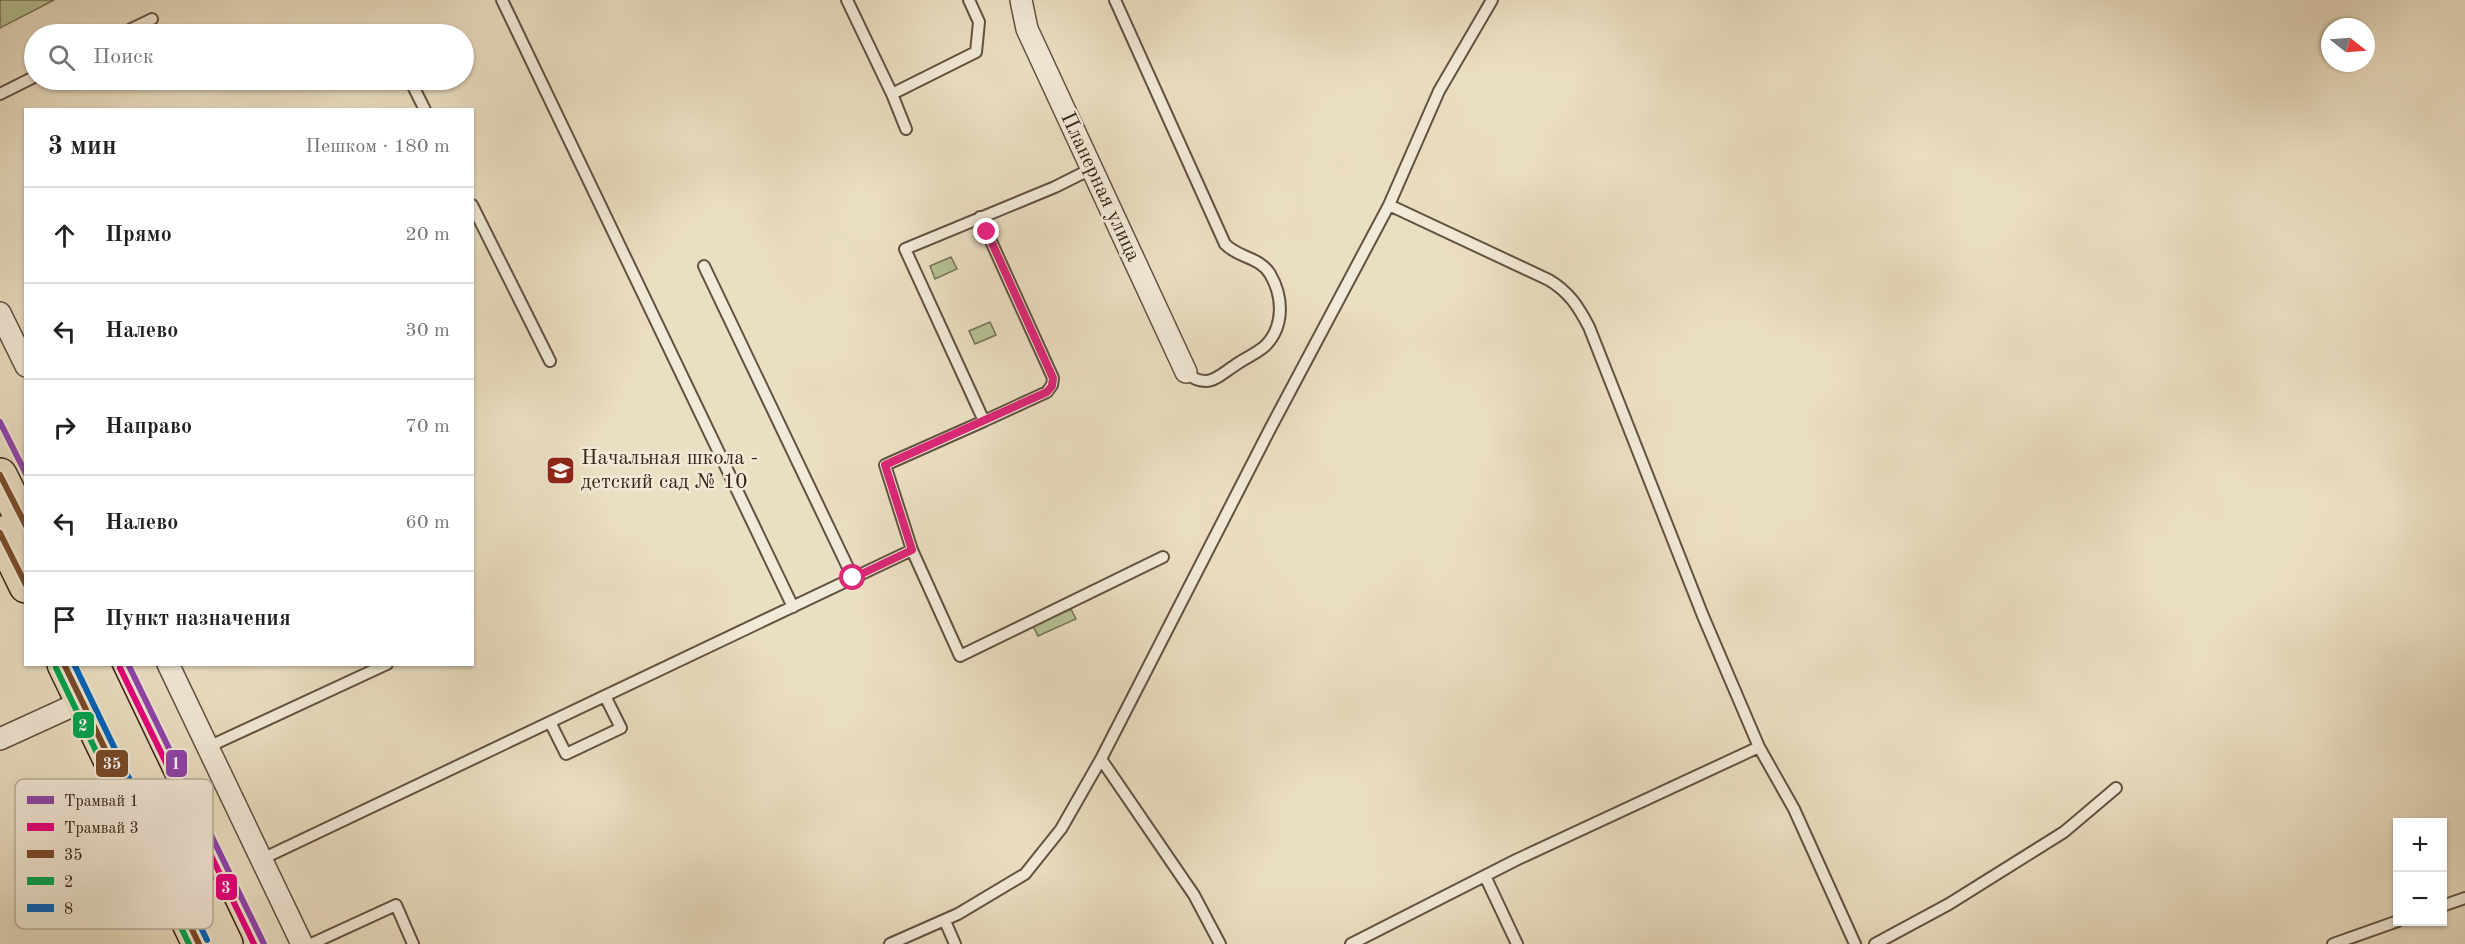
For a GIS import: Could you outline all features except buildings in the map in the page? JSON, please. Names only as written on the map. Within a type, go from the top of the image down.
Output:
[{"type":"main road","points":[[0,475],[24,523]]},
{"type":"main road","points":[[0,533],[24,581]]},
{"type":"main road","points":[[67,666],[92,686],[140,779]]},
{"type":"main road","points":[[92,686],[131,779]]},
{"type":"main road","points":[[213,919],[226,944]]},
{"type":"main road","points":[[193,929],[199,944]]},
{"type":"street","name":"Планерная улица","points":[[1021,0],[1026,29],[1186,372]]},
{"type":"street","points":[[0,313],[21,343]]},
{"type":"street","points":[[169,666],[302,944]]},
{"type":"street","points":[[0,740],[92,686]]},
{"type":"lane","points":[[502,0],[793,607]]},
{"type":"lane","points":[[847,0],[892,94],[906,129]]},
{"type":"lane","points":[[892,94],[976,52],[979,22],[969,0]]},
{"type":"lane","points":[[1115,0],[1225,244],[1233,253],[1261,263],[1269,272],[1278,291],[1281,310],[1277,326],[1265,345],[1209,381],[1196,380],[1186,372]]},
{"type":"lane","points":[[890,944],[945,921],[1025,874],[1061,829],[1101,759],[1270,429],[1389,205],[1439,91],[1492,0]]},
{"type":"lane","points":[[142,24],[152,19]]},
{"type":"lane","points":[[0,94],[24,82]]},
{"type":"lane","points":[[415,90],[424,108]]},
{"type":"lane","points":[[984,421],[905,249],[1055,187],[1091,169]]},
{"type":"lane","points":[[1389,205],[1549,280],[1563,289],[1578,305],[1589,327],[1703,616],[1759,747],[1794,809],[1856,944]]},
{"type":"lane","points":[[474,209],[550,361]]},
{"type":"lane","points":[[980,218],[1053,378],[1052,386],[1047,392],[885,465],[912,550],[960,656],[1163,557]]},
{"type":"lane","points":[[704,266],[853,578]]},
{"type":"lane","points":[[262,859],[912,550]]},
{"type":"lane","points":[[208,747],[383,666]]},
{"type":"lane","points":[[549,722],[566,753],[621,728],[605,696]]},
{"type":"lane","points":[[1351,944],[1485,876],[1759,747]]},
{"type":"lane","points":[[1101,759],[1194,895],[1220,944]]},
{"type":"lane","points":[[1875,944],[1949,904],[2064,832],[2116,788]]},
{"type":"lane","points":[[1485,876],[1517,944]]},
{"type":"lane","points":[[2447,904],[2465,898]]},
{"type":"lane","points":[[311,944],[396,905],[413,944]]},
{"type":"lane","points":[[945,921],[955,944]]},
{"type":"lane","points":[[2333,944],[2393,922]]},
{"type":"green space","points":[[0,0],[54,0],[0,28]]},
{"type":"green space","points":[[951,257],[957,269],[935,279],[930,266]]},
{"type":"green space","points":[[990,322],[996,335],[975,344],[969,331]]},
{"type":"green space","points":[[1071,609],[1076,619],[1038,636],[1033,626]]},
{"type":"tram line","name":"1","points":[[0,422],[24,470]]},
{"type":"tram line","name":"1","points":[[129,666],[184,779]]},
{"type":"tram line","name":"3","points":[[120,668],[174,779]]},
{"type":"tram line","name":"1","points":[[213,839],[264,944]]},
{"type":"tram line","name":"3","points":[[213,860],[254,944]]},
{"type":"transit line","name":"35","points":[[0,475],[24,522]]},
{"type":"transit line","name":"35","points":[[0,533],[24,581]]},
{"type":"transit line","name":"35","points":[[65,666],[119,779]]},
{"type":"transit line","name":"8","points":[[75,666],[129,779]]},
{"type":"transit line","name":"2","points":[[56,668],[109,779]]},
{"type":"transit line","name":"2","points":[[182,929],[189,944]]},
{"type":"transit line","name":"35","points":[[192,929],[199,944]]},
{"type":"transit line","name":"8","points":[[202,929],[207,940]]},
{"type":"place","name":"Начальная школа - детский сад № 10","points":[[560,470]]},
{"type":"route","points":[[853,578],[912,550],[885,465],[1047,392],[1052,386],[1053,378],[987,232]]}]
